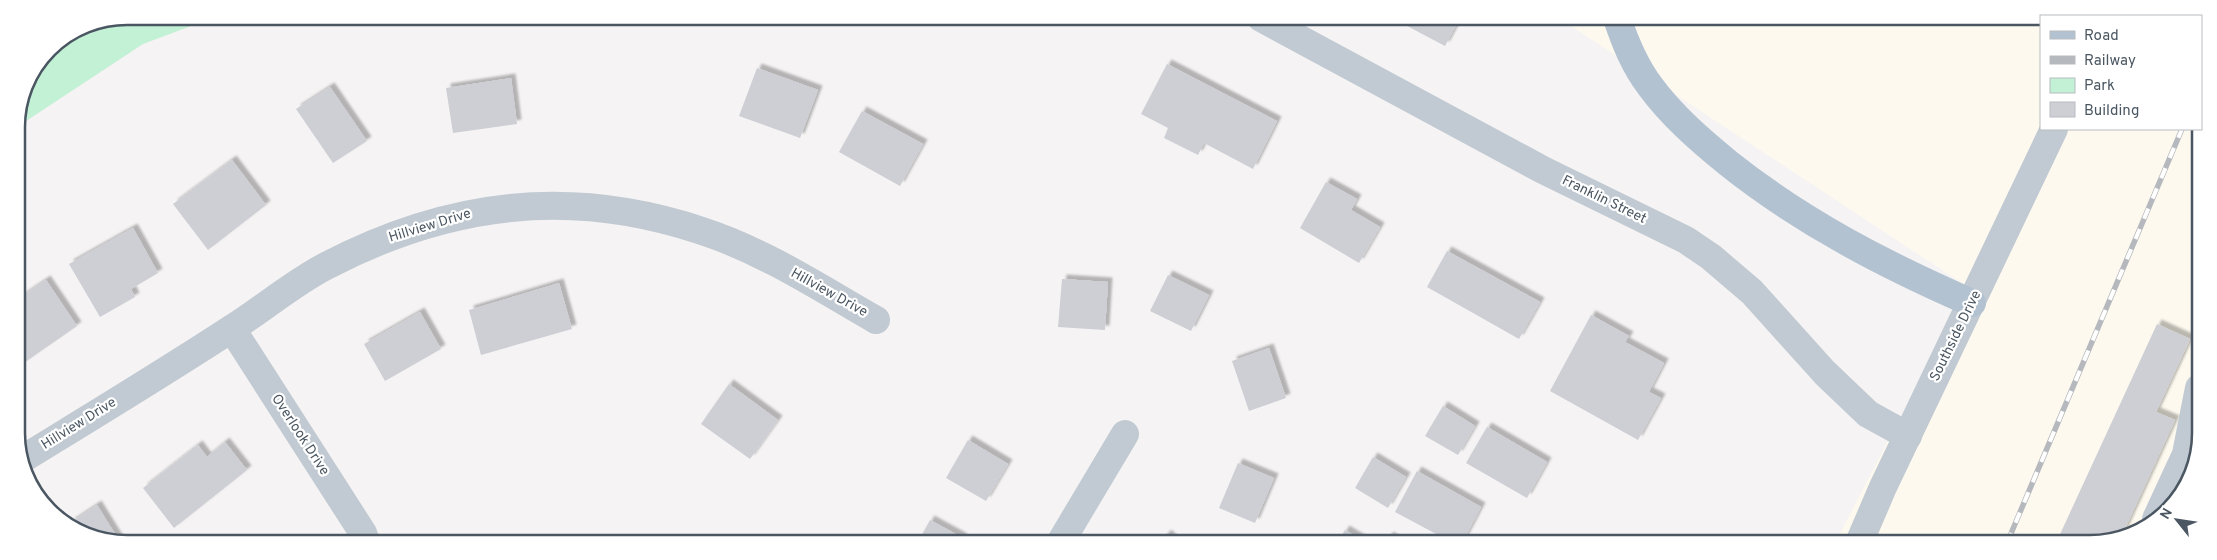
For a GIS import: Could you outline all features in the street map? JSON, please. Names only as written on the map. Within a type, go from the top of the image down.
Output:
[{"type":"main road","points":[[1619,25],[1627,49],[1649,85],[1680,121],[1727,162],[1762,189],[1847,243],[1915,278],[1972,303]]},
{"type":"street","name":"Franklin Street","points":[[1274,25],[1543,170],[1686,240],[1718,263],[1752,292],[1825,373],[1868,414],[1908,436]]},
{"type":"street","name":"Southside Drive","points":[[1863,535],[2054,130]]},
{"type":"street","name":"Hillview Drive","points":[[27,456],[232,329],[324,267],[388,238],[461,214],[556,204],[606,209],[664,219],[752,250],[876,320]]},
{"type":"street","name":"Overlook Drive","points":[[232,329],[364,535]]},
{"type":"street","points":[[2167,495],[2186,454],[2192,424]]},
{"type":"street","points":[[1064,535],[1125,434]]},
{"type":"shaded area","points":[[1570,25],[2040,25],[2040,130],[2192,130],[2192,440],[2187,466],[2171,495],[2152,495],[2152,514],[2147,518],[2123,530],[2097,535],[1839,535],[1968,287]]},
{"type":"green space","points":[[194,25],[143,44],[25,122],[30,94],[42,70],[70,42],[94,30],[114,26]]},
{"type":"building","points":[[1405,25],[1456,25],[1445,46]]},
{"type":"building","points":[[1167,64],[1277,121],[1253,169],[1204,143],[1198,155],[1164,138],[1168,128],[1141,114]]},
{"type":"building","points":[[757,68],[818,90],[800,138],[739,116]]},
{"type":"building","points":[[511,78],[517,124],[453,133],[446,88]]},
{"type":"building","points":[[330,87],[367,141],[333,163],[296,109]]},
{"type":"building","points":[[862,111],[923,144],[900,186],[839,152]]},
{"type":"building","points":[[232,160],[266,205],[208,250],[173,204]]},
{"type":"building","points":[[1326,182],[1357,199],[1351,210],[1380,227],[1359,263],[1300,228]]},
{"type":"building","points":[[133,228],[158,273],[131,289],[135,297],[100,317],[69,264]]},
{"type":"building","points":[[1447,251],[1540,302],[1519,339],[1427,287]]},
{"type":"building","points":[[1168,275],[1209,295],[1191,331],[1150,311]]},
{"type":"building","points":[[1062,279],[1108,282],[1105,330],[1058,327]]},
{"type":"building","points":[[46,280],[77,326],[25,362],[25,294]]},
{"type":"building","points":[[559,283],[572,329],[481,355],[469,310]]},
{"type":"building","points":[[420,312],[441,349],[385,381],[364,344]]},
{"type":"building","points":[[1591,315],[1629,336],[1625,342],[1664,363],[1649,392],[1661,398],[1638,440],[1550,391]]},
{"type":"building","points":[[2157,324],[2190,339],[2156,412],[2175,420],[2125,529],[2097,535],[2060,535]]},
{"type":"building","points":[[1269,348],[1286,398],[1249,411],[1232,361]]},
{"type":"building","points":[[729,384],[778,420],[750,459],[701,424]]},
{"type":"building","points":[[1443,406],[1475,426],[1458,455],[1425,436]]},
{"type":"building","points":[[1487,427],[1547,462],[1527,498],[1466,463]]},
{"type":"building","points":[[968,440],[1008,464],[986,501],[946,478]]},
{"type":"building","points":[[225,442],[247,470],[174,528],[143,488],[198,445],[207,457]]},
{"type":"building","points":[[1373,457],[1406,477],[1388,508],[1355,488]]},
{"type":"building","points":[[1238,463],[1274,478],[1255,523],[1219,508]]},
{"type":"building","points":[[1417,471],[1481,507],[1466,535],[1438,535],[1395,512]]},
{"type":"building","points":[[97,505],[115,534],[101,532],[74,520]]},
{"type":"building","points":[[930,520],[958,535],[922,535]]},
{"type":"building","points":[[1345,530],[1353,535],[1342,535]]},
{"type":"railway","points":[[2010,535],[2182,130]]}]
